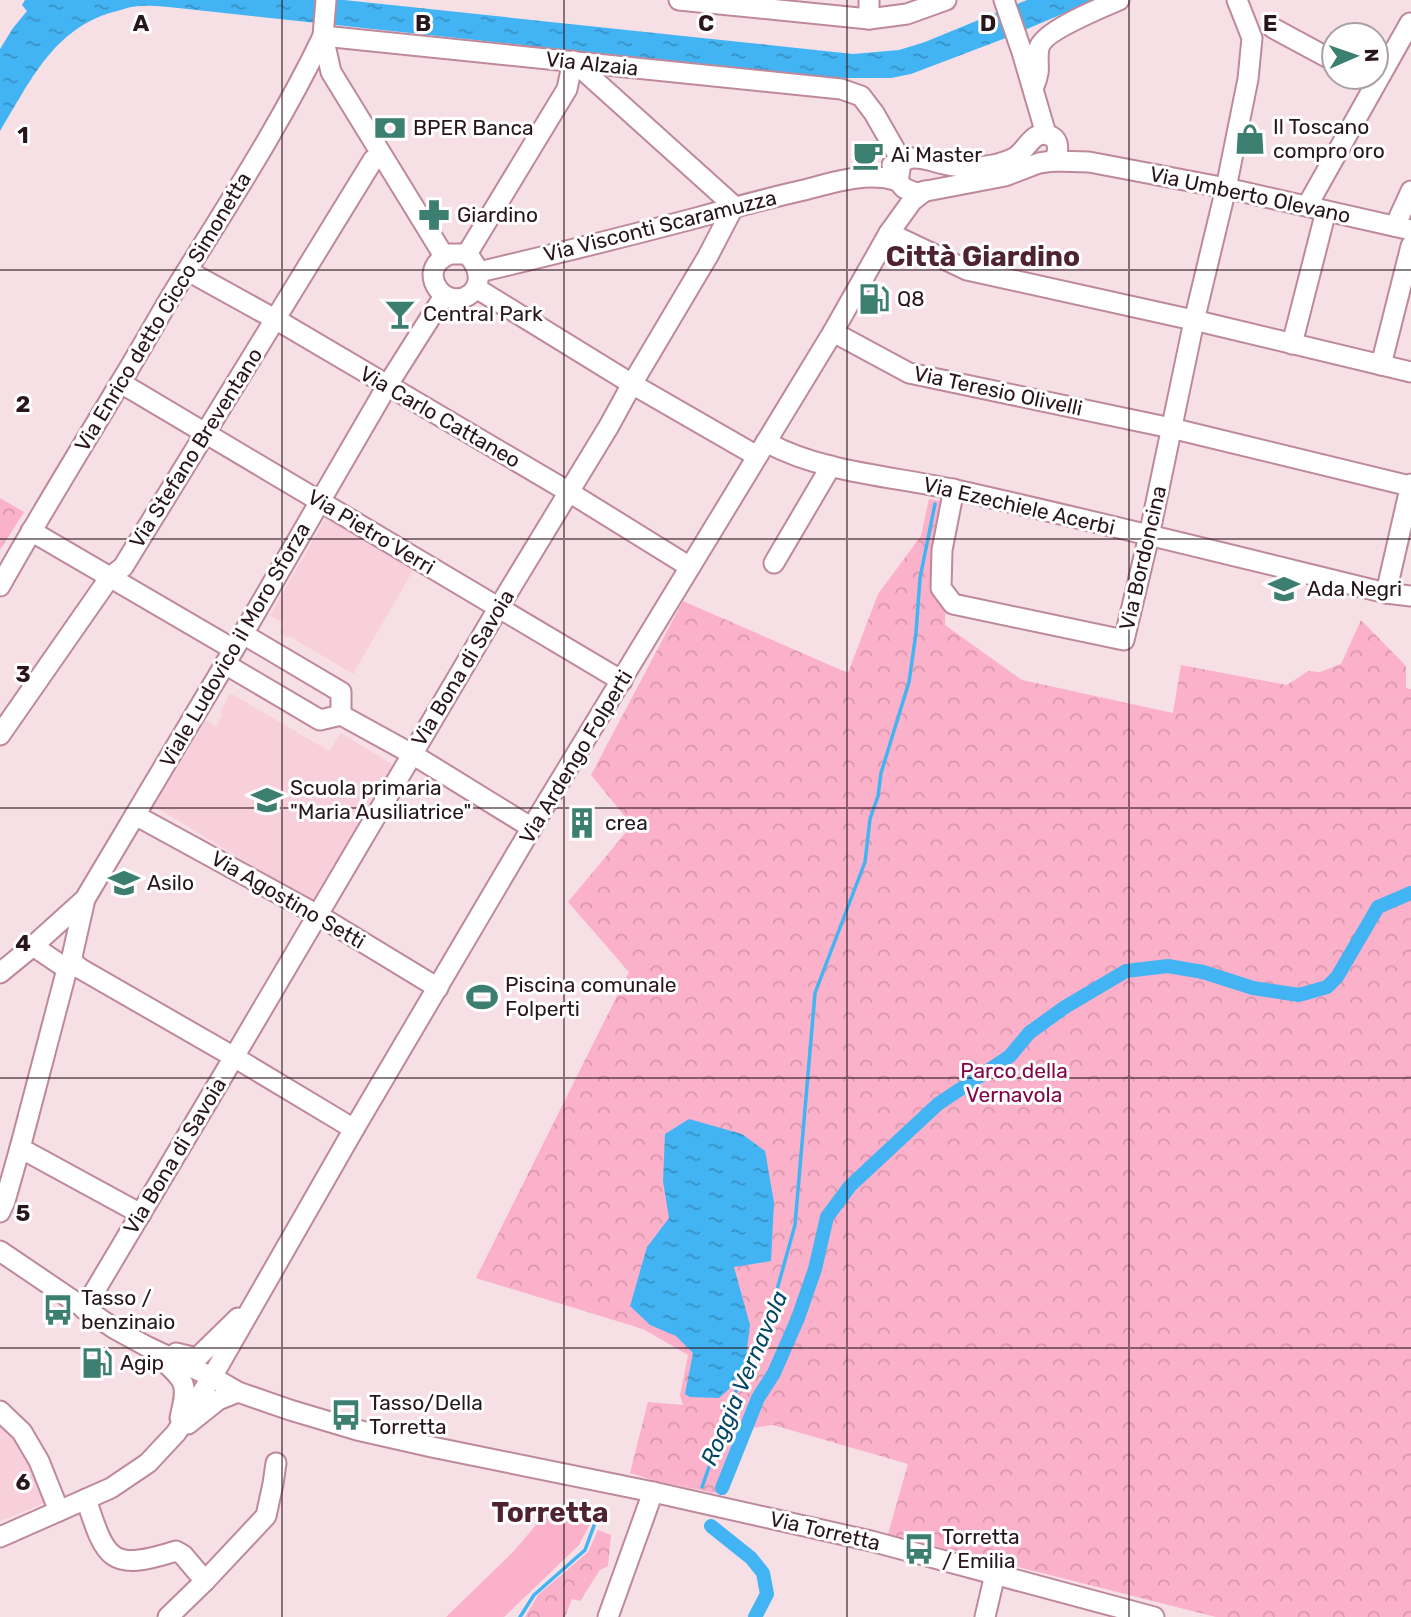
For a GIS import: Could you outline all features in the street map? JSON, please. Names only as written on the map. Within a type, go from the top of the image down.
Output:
[{"type":"street","points":[[326,0],[323,32],[331,72],[444,256]]},
{"type":"street","points":[[679,0],[907,14],[946,0]]},
{"type":"street","points":[[1033,87],[1039,74],[1039,46],[1045,37],[1089,12],[1119,0]]},
{"type":"street","name":"Via Bordoncina","points":[[954,489],[942,550],[941,588],[953,604],[1124,640],[1248,79],[1252,38],[1237,0]]},
{"type":"street","points":[[1004,1],[1053,148]]},
{"type":"street","points":[[1390,52],[1410,23]]},
{"type":"street","points":[[1273,28],[1320,53]]},
{"type":"street","name":"Via Alzaia","points":[[323,32],[841,89],[861,96],[874,113],[901,174]]},
{"type":"street","name":"Via Enrico detto Cicco Simonetta","points":[[0,586],[243,181],[303,78],[323,32]]},
{"type":"street","points":[[467,254],[567,89],[573,61],[734,206]]},
{"type":"street","points":[[1292,344],[1317,208],[1366,91]]},
{"type":"street","points":[[925,191],[916,193],[901,174],[912,158],[952,166],[985,166],[1017,158],[1036,136],[1053,148]]},
{"type":"street","name":"Via Umberto Olevano","points":[[925,191],[1005,176],[1039,163],[1053,148],[1089,162],[1226,188],[1403,228]]},
{"type":"street","name":"Via Stefano Breventano","points":[[0,734],[110,577],[123,567],[373,160],[382,156]]},
{"type":"street","name":"Via Visconti Scaramuzza","points":[[477,280],[734,206],[842,181],[872,168],[901,174]]},
{"type":"street","name":"Via Ardengo Folperti","points":[[901,174],[901,214]]},
{"type":"street","name":"Via Ardengo Folperti","points":[[176,1433],[212,1377],[354,1129],[532,828],[762,449],[889,233],[912,201],[925,191]]},
{"type":"street","points":[[1403,228],[1411,191]]},
{"type":"street","name":"Via Bona di Savoia","points":[[84,1309],[609,426],[708,257],[734,206]]},
{"type":"street","points":[[889,233],[967,270],[1411,372]]},
{"type":"street","points":[[1381,365],[1411,246]]},
{"type":"street","points":[[467,254],[474,261],[477,280],[466,297],[460,299],[444,296],[436,287],[433,273],[436,265],[444,256],[467,254]]},
{"type":"street","name":"Via Carlo Cattaneo","points":[[188,271],[276,319],[569,492],[690,568]]},
{"type":"street","name":"Via Ezechiele Acerbi","points":[[477,280],[632,384],[762,449],[778,448],[831,466],[954,489],[1386,593],[1411,596]]},
{"type":"street","name":"Viale Ludovico il Moro Sforza","points":[[0,973],[85,899],[387,386],[444,296]]},
{"type":"street","name":"Via Teresio Olivelli","points":[[832,332],[909,373],[1171,428],[1411,485]]},
{"type":"street","name":"Via Pietro Verri","points":[[121,383],[622,681]]},
{"type":"street","points":[[774,563],[831,466]]},
{"type":"street","points":[[1386,593],[1411,485]]},
{"type":"street","points":[[31,531],[233,649],[341,692],[341,715]]},
{"type":"street","points":[[233,649],[320,720],[341,715],[412,754],[532,828]]},
{"type":"street","name":"Via Agostino Setti","points":[[135,815],[318,915],[438,988]]},
{"type":"street","points":[[0,1212],[20,1148],[85,899]]},
{"type":"street","points":[[33,946],[81,969],[354,1129]]},
{"type":"street","points":[[20,1148],[141,1214]]},
{"type":"street","points":[[0,1251],[84,1309],[148,1347],[180,1376],[185,1397],[176,1433]]},
{"type":"street","name":"Via Ardengo Folperti","points":[[148,1347],[197,1358],[254,1302]]},
{"type":"street","name":"Via Torretta","points":[[148,1347],[238,1392],[357,1430],[871,1541],[1154,1617]]},
{"type":"street","points":[[0,1537],[111,1488],[148,1463],[176,1433],[218,1400],[238,1392]]},
{"type":"street","points":[[0,1411],[22,1432],[39,1461],[59,1511]]},
{"type":"street","points":[[168,1617],[266,1516],[276,1463]]},
{"type":"street","points":[[608,1617],[653,1492]]},
{"type":"street","points":[[86,1499],[97,1533],[110,1553],[120,1560],[135,1561],[176,1551],[183,1555],[205,1581]]},
{"type":"street","points":[[985,1617],[995,1574]]},
{"type":"shaded area","points":[[327,516],[415,567],[353,674],[279,632],[284,624],[270,615]]},
{"type":"shaded area","name":"Scuola primaria \"Maria Ausiliatrice\"","points":[[230,693],[329,751],[341,733],[395,766],[315,904],[154,806],[206,720],[216,726]]},
{"type":"shaded area","points":[[0,1423],[26,1452],[47,1502],[0,1521]]},
{"type":"green space","points":[[0,498],[24,512],[0,550]]},
{"type":"green space","name":"Parco della Vernavola","points":[[929,499],[954,504],[946,560],[945,625],[1022,680],[1173,713],[1181,665],[1287,685],[1308,671],[1320,672],[1341,664],[1361,620],[1406,666],[1406,688],[1411,689],[1411,1617],[1216,1617],[888,1534],[908,1464],[773,1425],[751,1428],[725,1495],[630,1473],[648,1402],[683,1405],[680,1395],[688,1355],[643,1329],[476,1278],[629,972],[568,902],[632,825],[591,775],[683,601],[848,673],[878,594],[921,536]]},
{"type":"green space","points":[[543,1513],[591,1522],[579,1545],[504,1617],[446,1617],[514,1551]]},
{"type":"green space","points":[[598,1530],[611,1535],[608,1566],[600,1570],[580,1601],[572,1599],[565,1617],[525,1617],[538,1595],[588,1552]]},
{"type":"water","points":[[25,0],[344,0],[853,54],[899,50],[925,42],[1027,0],[1095,0],[1011,36],[911,74],[891,78],[828,78],[178,8],[137,6],[92,20],[59,44],[33,76],[0,131],[0,49],[27,11],[22,5]]},
{"type":"water","points":[[689,1119],[742,1134],[765,1151],[774,1202],[771,1261],[734,1267],[750,1325],[745,1365],[729,1389],[719,1398],[690,1397],[685,1394],[693,1353],[676,1336],[650,1325],[630,1306],[647,1247],[669,1218],[663,1181],[665,1134]]},
{"type":"waterway","points":[[702,1487],[734,1396],[771,1311],[795,1225],[815,993],[865,862],[870,819],[878,796],[881,773],[909,682],[920,578],[935,504]]},
{"type":"waterway","name":"Roggia Vernavola","points":[[722,1488],[758,1398],[774,1373],[798,1318],[815,1269],[827,1217],[850,1186],[938,1104],[1010,1056],[1029,1033],[1065,1007],[1126,971],[1168,966],[1203,972],[1253,988],[1299,995],[1327,987],[1337,977],[1378,907],[1411,893]]},
{"type":"waterway","points":[[520,1617],[534,1595],[585,1550],[595,1523]]},
{"type":"waterway","name":"Roggia Vernavola","points":[[711,1526],[751,1558],[763,1573],[767,1594],[755,1617]]},
{"type":"place","name":"BPER Banca","points":[[390,128]]},
{"type":"place","name":"Il Toscano compro oro","points":[[1250,139]]},
{"type":"place","name":"Ai Master","points":[[868,155]]},
{"type":"place","name":"Giardino","points":[[434,215]]},
{"type":"place","name":"Q8","points":[[874,299]]},
{"type":"place","name":"Central Park","points":[[400,314]]},
{"type":"place","name":"Ada Negri","points":[[1284,589]]},
{"type":"place","name":"Scuola primaria \"Maria Ausiliatrice\"","points":[[267,800]]},
{"type":"place","name":"crea","points":[[582,823]]},
{"type":"place","name":"Asilo","points":[[124,883]]},
{"type":"place","name":"Piscina comunale Folperti","points":[[482,997]]},
{"type":"place","name":"Tasso / benzinaio","points":[[58,1310]]},
{"type":"place","name":"Agip","points":[[97,1363]]},
{"type":"place","name":"Tasso/Della Torretta","points":[[346,1415]]},
{"type":"place","name":"Torretta / Emilia","points":[[919,1549]]},
{"type":"district","name":"Città Giardino","points":[[983,256]]},
{"type":"district","name":"Torretta","points":[[550,1512]]}]
